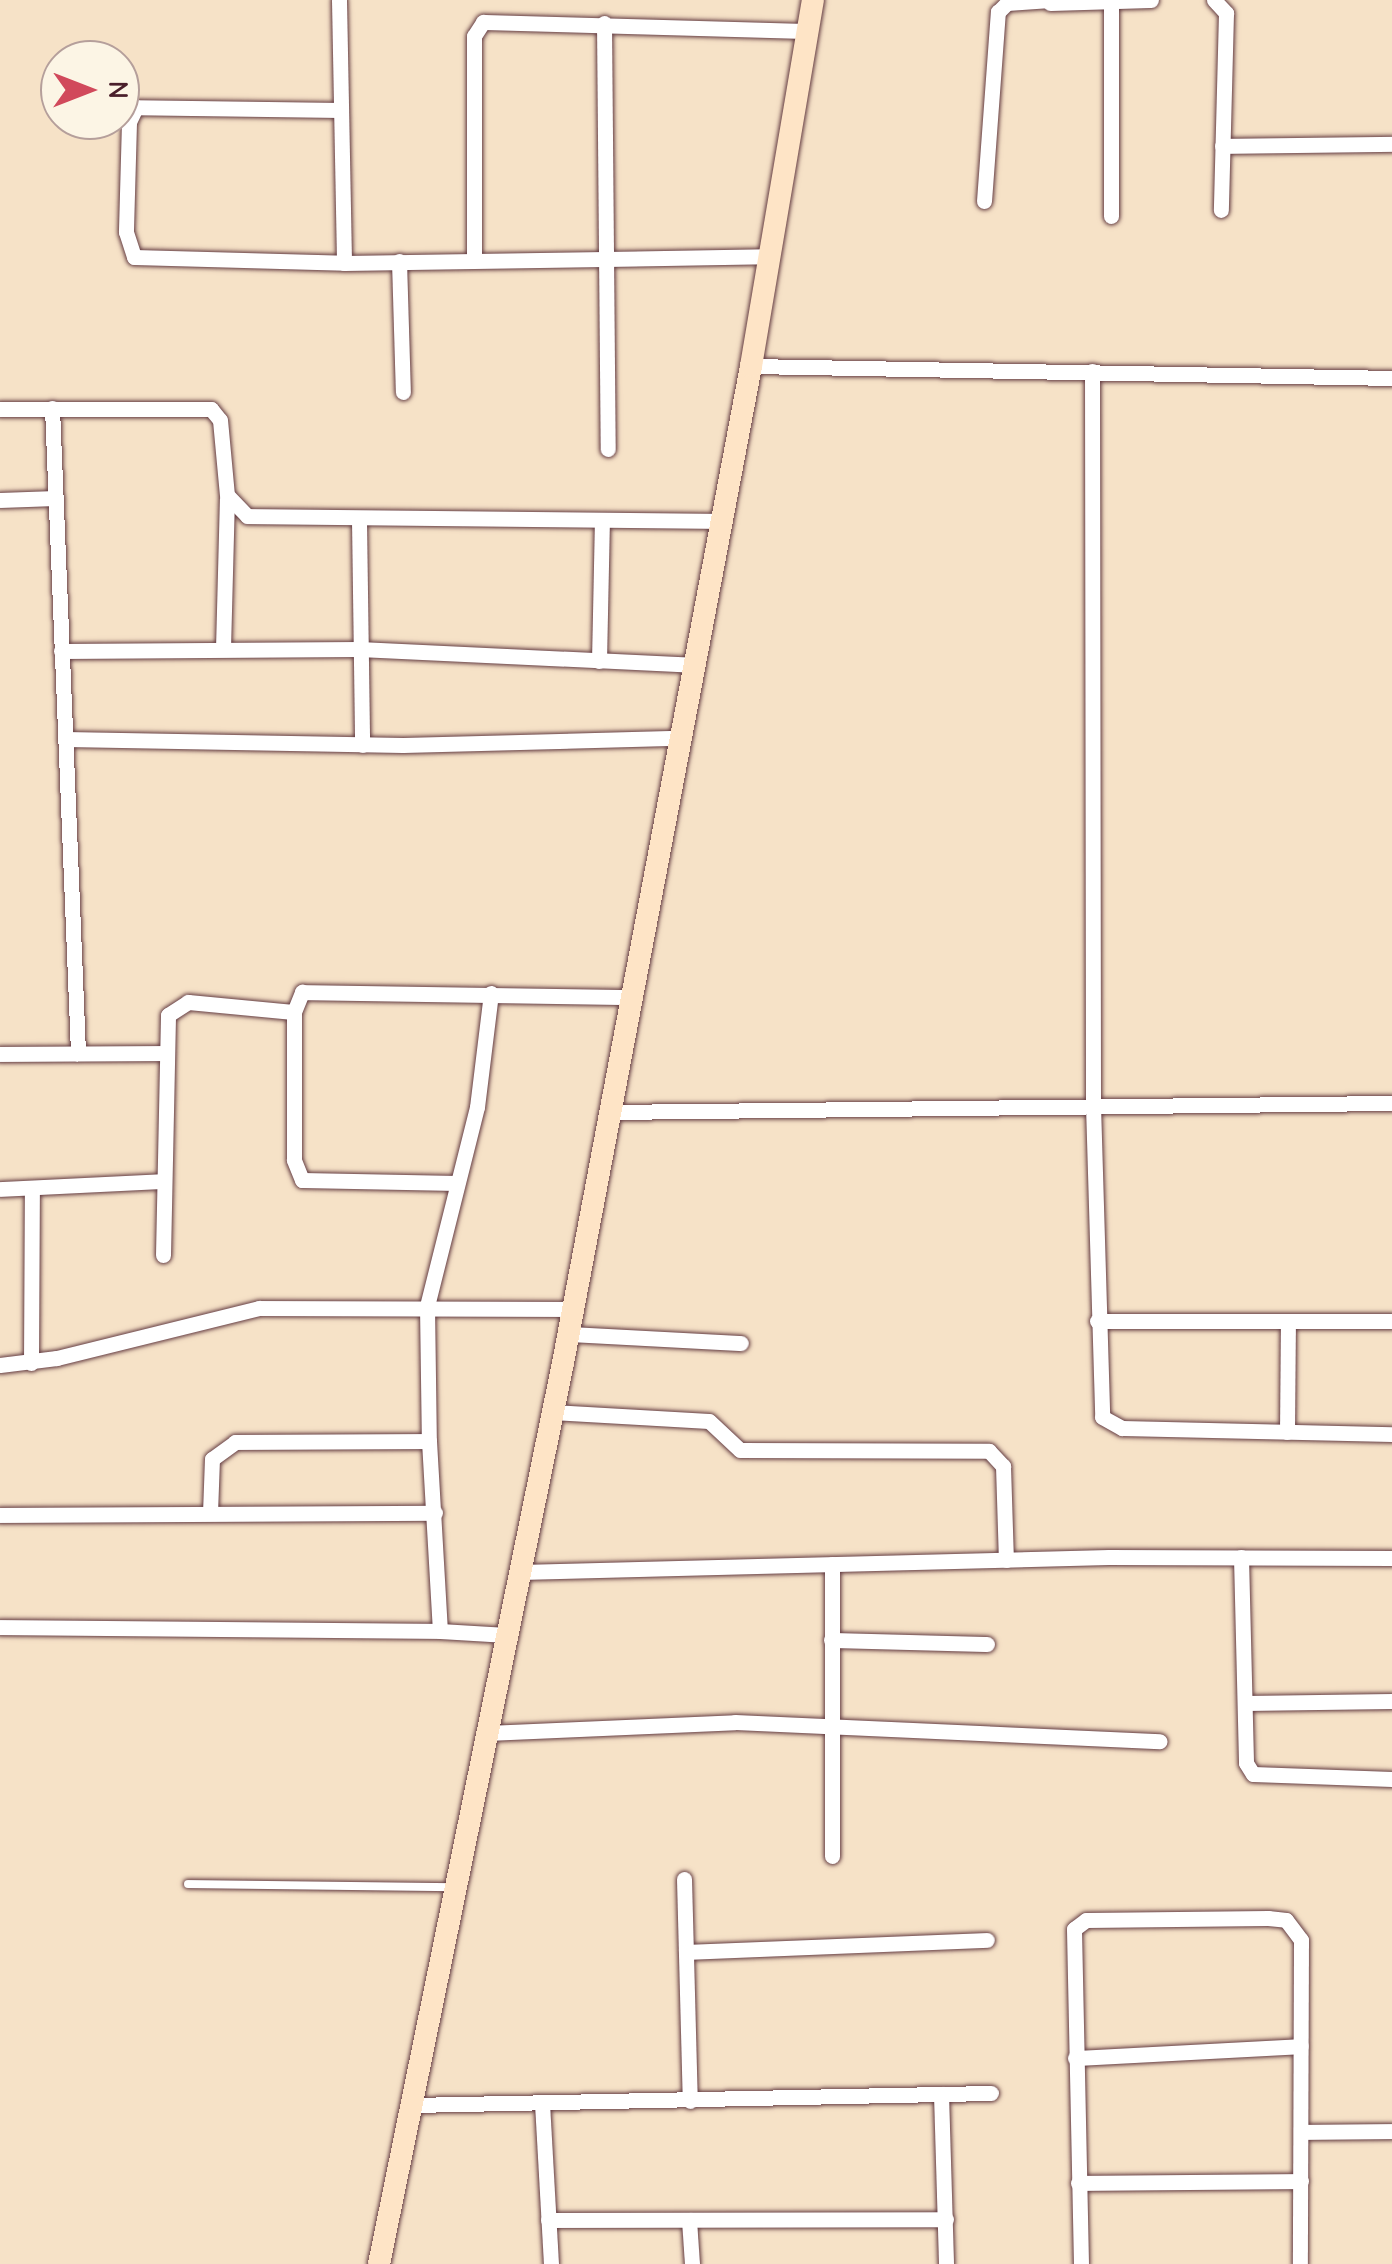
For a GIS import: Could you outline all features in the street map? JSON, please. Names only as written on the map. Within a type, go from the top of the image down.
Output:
[{"type":"street","points":[[339,0],[344,263]]},
{"type":"street","points":[[380,2264],[568,1334],[751,366],[813,0]]},
{"type":"street","points":[[984,201],[998,12],[1007,3],[1151,0]]},
{"type":"street","points":[[1214,0],[1226,12],[1221,210]]},
{"type":"street","points":[[1111,216],[1112,2]]},
{"type":"street","points":[[474,259],[477,27],[492,21],[807,31]]},
{"type":"street","points":[[604,23],[610,258],[608,449]]},
{"type":"street","points":[[341,110],[136,108],[129,122],[127,246],[141,259],[344,263],[768,256]]},
{"type":"street","points":[[1222,146],[1392,144]]},
{"type":"street","points":[[399,262],[403,392]]},
{"type":"street","points":[[751,366],[1392,378]]},
{"type":"street","points":[[1092,371],[1092,1105],[1099,1404],[1110,1424],[1392,1434]]},
{"type":"street","points":[[52,408],[78,1053]]},
{"type":"street","points":[[0,409],[211,409],[220,420],[227,495],[222,650]]},
{"type":"street","points":[[227,495],[248,516],[720,521]]},
{"type":"street","points":[[0,500],[55,498]]},
{"type":"street","points":[[359,520],[362,745]]},
{"type":"street","points":[[599,661],[602,520]]},
{"type":"street","points":[[62,652],[359,648],[692,665]]},
{"type":"street","points":[[66,739],[362,745],[679,738]]},
{"type":"street","points":[[457,1184],[302,1180],[294,1160],[294,1012],[306,990],[630,997]]},
{"type":"street","points":[[440,1631],[427,1306],[482,1080],[492,993]]},
{"type":"street","points":[[163,1255],[164,1053],[168,1015],[178,1004],[294,1012]]},
{"type":"street","points":[[0,1054],[164,1053]]},
{"type":"street","points":[[609,1112],[1392,1103]]},
{"type":"street","points":[[0,1190],[164,1182]]},
{"type":"street","points":[[31,1363],[32,1188]]},
{"type":"street","points":[[0,1365],[31,1363],[259,1308],[572,1308]]},
{"type":"street","points":[[1097,1321],[1392,1322]]},
{"type":"street","points":[[1287,1432],[1288,1322]]},
{"type":"street","points":[[568,1334],[741,1343]]},
{"type":"street","points":[[552,1412],[709,1421],[740,1450],[990,1451],[1003,1466],[1006,1560]]},
{"type":"street","points":[[210,1513],[212,1459],[235,1442],[430,1441]]},
{"type":"street","points":[[0,1516],[435,1513]]},
{"type":"street","points":[[1241,1558],[1246,1763],[1253,1774],[1392,1779]]},
{"type":"street","points":[[520,1572],[1006,1560],[1392,1558]]},
{"type":"street","points":[[832,1564],[832,1856]]},
{"type":"street","points":[[0,1628],[440,1631],[507,1635]]},
{"type":"street","points":[[831,1640],[988,1644]]},
{"type":"street","points":[[1244,1703],[1392,1701]]},
{"type":"street","points":[[487,1733],[830,1725],[1160,1741]]},
{"type":"street","points":[[684,1879],[690,2101]]},
{"type":"street","points":[[1081,2264],[1071,1946],[1074,1928],[1086,1920],[1286,1920],[1301,1940],[1300,2264]]},
{"type":"street","points":[[686,1952],[987,1940]]},
{"type":"street","points":[[1075,2058],[1301,2046]]},
{"type":"street","points":[[412,2105],[992,2093]]},
{"type":"street","points":[[940,2094],[946,2264]]},
{"type":"street","points":[[542,2103],[551,2264]]},
{"type":"street","points":[[1301,2132],[1392,2131]]},
{"type":"street","points":[[1078,2183],[1300,2181]]},
{"type":"street","points":[[548,2220],[946,2219]]},
{"type":"street","points":[[689,2220],[692,2264]]},
{"type":"lane","points":[[188,1884],[456,1887]]}]
